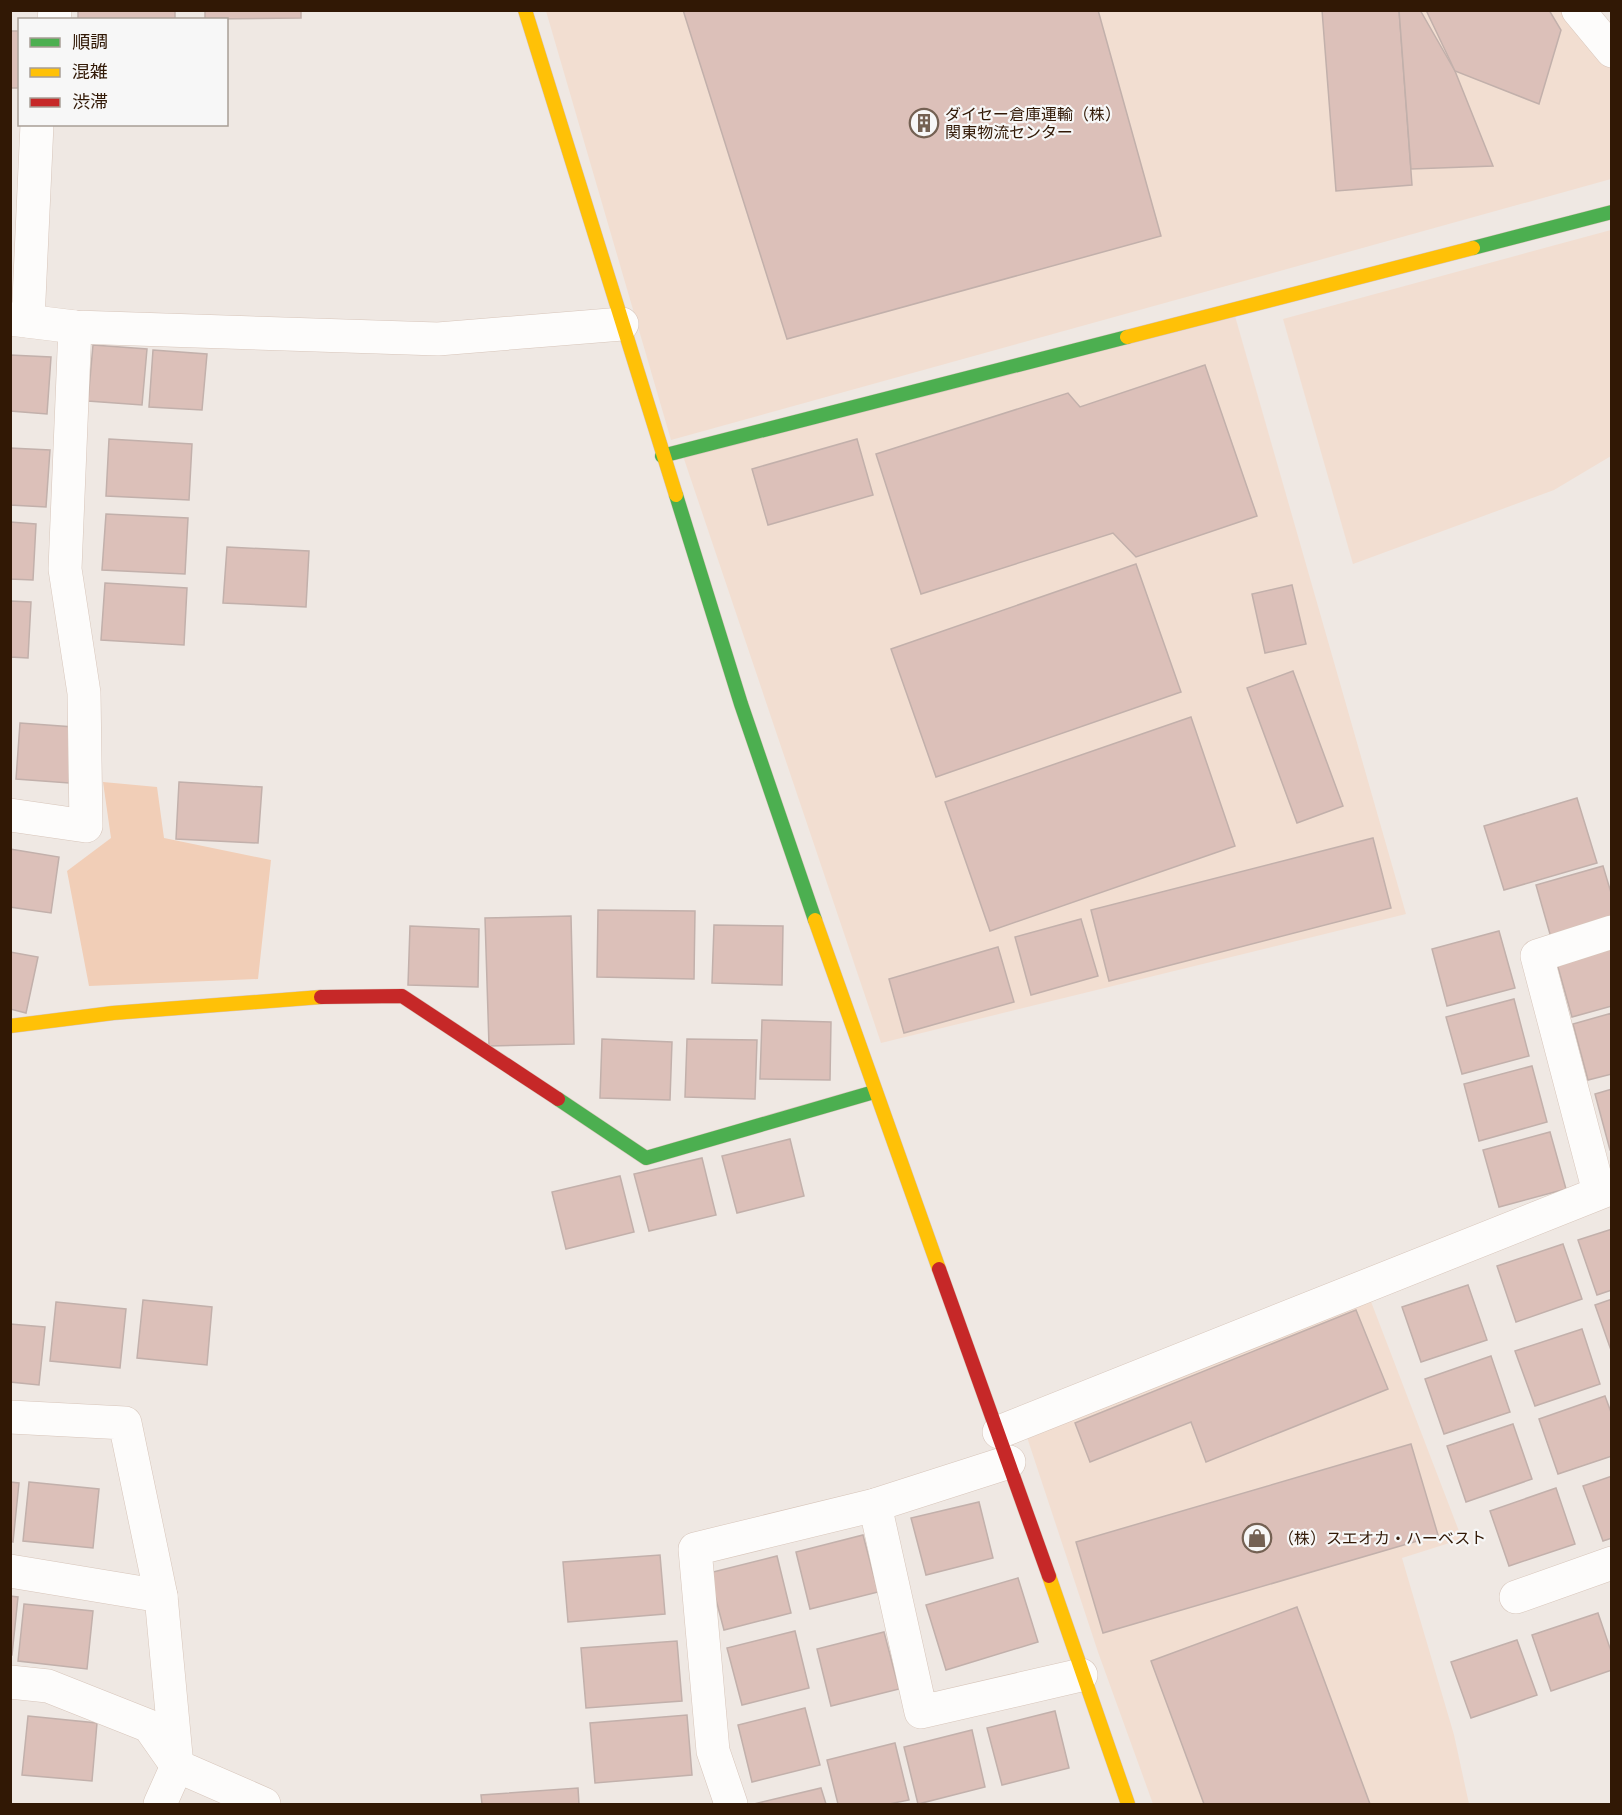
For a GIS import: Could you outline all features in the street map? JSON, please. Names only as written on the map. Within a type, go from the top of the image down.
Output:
[{"type":"street","points":[[525,10],[741,704],[874,1092],[999,1432],[1128,1804]]},
{"type":"street","points":[[1578,10],[1611,51]]},
{"type":"street","points":[[38,126],[19,320],[75,327],[438,339],[622,324]]},
{"type":"street","points":[[662,456],[1611,212]]},
{"type":"street","points":[[10,815],[86,826],[84,693],[65,569],[75,327]]},
{"type":"street","points":[[999,1432],[1605,1190],[1537,956],[1611,932]]},
{"type":"street","points":[[10,1026],[113,1012],[288,998],[402,996],[646,1158],[874,1092]]},
{"type":"street","points":[[10,1417],[125,1423],[161,1596],[177,1766],[160,1804]]},
{"type":"street","points":[[731,1804],[713,1751],[695,1549],[875,1505],[1009,1462]]},
{"type":"street","points":[[875,1505],[921,1712],[1082,1675]]},
{"type":"street","points":[[1516,1597],[1611,1563]]},
{"type":"street","points":[[10,1571],[161,1596]]},
{"type":"street","points":[[10,1682],[48,1686],[149,1726],[177,1766],[264,1804]]},
{"type":"shaded area","points":[[546,11],[1578,11],[1611,57],[1611,179],[671,440]]},
{"type":"shaded area","points":[[1611,230],[1611,456],[1554,490],[1353,564],[1283,319]]},
{"type":"shaded area","points":[[1233,309],[1406,914],[881,1043],[681,450]]},
{"type":"shaded area","points":[[103,782],[157,787],[164,838],[271,860],[258,979],[89,986],[67,871],[111,838]]},
{"type":"shaded area","points":[[1370,1299],[1462,1539],[1402,1558],[1454,1735],[1469,1804],[1153,1804],[1098,1652],[1022,1422]]},
{"type":"building","points":[[78,10],[175,10],[175,18],[78,18]]},
{"type":"building","points":[[205,10],[301,10],[301,18],[205,18]]},
{"type":"building","name":"ダイセー倉庫運輸（株） 関東物流センター","points":[[683,10],[1098,10],[1161,236],[787,339]]},
{"type":"building","points":[[1322,10],[1399,10],[1412,185],[1336,191]]},
{"type":"building","points":[[1399,10],[1420,10],[1455,71],[1493,166],[1411,169]]},
{"type":"building","points":[[1426,10],[1549,10],[1561,30],[1539,104],[1455,71]]},
{"type":"building","points":[[10,31],[18,31],[18,88],[10,88]]},
{"type":"building","points":[[93,345],[147,349],[142,405],[88,401]]},
{"type":"building","points":[[153,350],[207,354],[202,410],[149,407]]},
{"type":"building","points":[[10,355],[51,357],[47,414],[10,411]]},
{"type":"building","points":[[1205,365],[1257,516],[1136,557],[1113,533],[921,594],[876,454],[1068,393],[1080,407]]},
{"type":"building","points":[[109,439],[192,444],[189,500],[106,496]]},
{"type":"building","points":[[857,439],[873,495],[768,525],[752,469]]},
{"type":"building","points":[[10,448],[50,450],[46,507],[10,505]]},
{"type":"building","points":[[106,514],[188,518],[185,574],[102,570]]},
{"type":"building","points":[[10,522],[36,524],[33,580],[10,579]]},
{"type":"building","points":[[227,547],[309,551],[306,607],[223,603]]},
{"type":"building","points":[[1136,564],[1181,692],[936,777],[891,649]]},
{"type":"building","points":[[105,583],[187,588],[184,645],[101,640]]},
{"type":"building","points":[[1292,585],[1306,644],[1265,653],[1252,594]]},
{"type":"building","points":[[10,601],[31,602],[28,658],[10,657]]},
{"type":"building","points":[[1293,671],[1343,806],[1297,823],[1247,688]]},
{"type":"building","points":[[1191,717],[1235,846],[990,931],[945,802]]},
{"type":"building","points":[[20,723],[74,727],[69,783],[16,779]]},
{"type":"building","points":[[179,782],[262,787],[258,843],[176,839]]},
{"type":"building","points":[[1577,798],[1597,863],[1504,890],[1484,826]]},
{"type":"building","points":[[1373,838],[1391,908],[1109,981],[1091,910]]},
{"type":"building","points":[[10,849],[59,857],[51,913],[10,907]]},
{"type":"building","points":[[1603,866],[1612,896],[1612,925],[1552,941],[1536,885]]},
{"type":"building","points":[[598,910],[695,911],[694,979],[597,977]]},
{"type":"building","points":[[571,916],[574,1044],[489,1046],[485,918]]},
{"type":"building","points":[[1081,919],[1098,976],[1031,995],[1015,937]]},
{"type":"building","points":[[714,925],[783,926],[782,985],[712,983]]},
{"type":"building","points":[[410,926],[479,929],[478,987],[408,985]]},
{"type":"building","points":[[1499,931],[1515,988],[1447,1006],[1432,949]]},
{"type":"building","points":[[1612,946],[1612,1006],[1572,1017],[1556,960]]},
{"type":"building","points":[[998,947],[1014,1002],[904,1033],[889,979]]},
{"type":"building","points":[[10,952],[38,957],[26,1013],[10,1009]]},
{"type":"building","points":[[1514,999],[1529,1056],[1462,1074],[1446,1017]]},
{"type":"building","points":[[1612,1013],[1612,1074],[1588,1080],[1573,1024]]},
{"type":"building","points":[[762,1020],[831,1022],[830,1080],[760,1079]]},
{"type":"building","points":[[602,1039],[672,1042],[670,1100],[600,1098]]},
{"type":"building","points":[[687,1039],[757,1040],[755,1099],[685,1097]]},
{"type":"building","points":[[1532,1066],[1547,1122],[1479,1141],[1464,1084]]},
{"type":"building","points":[[1612,1089],[1612,1150],[1610,1150],[1595,1094]]},
{"type":"building","points":[[1550,1132],[1566,1189],[1499,1207],[1483,1150]]},
{"type":"building","points":[[790,1139],[804,1196],[737,1213],[722,1156]]},
{"type":"building","points":[[702,1158],[716,1215],[649,1231],[634,1174]]},
{"type":"building","points":[[620,1176],[634,1232],[566,1249],[552,1192]]},
{"type":"building","points":[[1612,1229],[1612,1290],[1597,1295],[1578,1240]]},
{"type":"building","points":[[1563,1244],[1582,1299],[1516,1322],[1497,1266]]},
{"type":"building","points":[[1468,1285],[1487,1340],[1421,1362],[1402,1307]]},
{"type":"building","points":[[1612,1299],[1612,1353],[1595,1305]]},
{"type":"building","points":[[143,1300],[212,1307],[207,1365],[137,1358]]},
{"type":"building","points":[[56,1302],[126,1309],[120,1368],[50,1361]]},
{"type":"building","points":[[1356,1310],[1388,1389],[1206,1462],[1191,1422],[1090,1462],[1075,1423]]},
{"type":"building","points":[[10,1324],[45,1327],[39,1385],[10,1382]]},
{"type":"building","points":[[1582,1329],[1600,1384],[1535,1406],[1515,1351]]},
{"type":"building","points":[[1491,1356],[1510,1412],[1444,1434],[1425,1379]]},
{"type":"building","points":[[1605,1396],[1612,1415],[1612,1456],[1558,1474],[1539,1419]]},
{"type":"building","points":[[1513,1424],[1532,1479],[1466,1502],[1447,1446]]},
{"type":"building","name":"（株）スエオカ・ハーベスト","points":[[1411,1444],[1438,1535],[1103,1633],[1076,1542]]},
{"type":"building","points":[[1612,1476],[1612,1538],[1603,1541],[1583,1486]]},
{"type":"building","points":[[10,1482],[19,1483],[13,1542],[10,1541]]},
{"type":"building","points":[[29,1482],[99,1489],[93,1548],[23,1541]]},
{"type":"building","points":[[1556,1488],[1575,1544],[1509,1566],[1490,1511]]},
{"type":"building","points":[[979,1502],[993,1558],[926,1575],[911,1518]]},
{"type":"building","points":[[863,1535],[878,1592],[810,1609],[796,1552]]},
{"type":"building","points":[[660,1555],[665,1614],[568,1622],[563,1562]]},
{"type":"building","points":[[777,1556],[791,1613],[724,1630],[709,1573]]},
{"type":"building","points":[[1018,1578],[1038,1642],[946,1670],[926,1605]]},
{"type":"building","points":[[10,1596],[18,1597],[12,1655],[10,1655]]},
{"type":"building","points":[[24,1604],[93,1611],[87,1669],[18,1661]]},
{"type":"building","points":[[1297,1607],[1370,1804],[1204,1804],[1151,1661]]},
{"type":"building","points":[[1598,1613],[1612,1654],[1612,1670],[1551,1691],[1532,1635]]},
{"type":"building","points":[[795,1631],[809,1688],[742,1705],[727,1648]]},
{"type":"building","points":[[884,1632],[899,1689],[831,1706],[817,1649]]},
{"type":"building","points":[[1517,1640],[1537,1695],[1471,1718],[1451,1662]]},
{"type":"building","points":[[677,1641],[682,1701],[586,1708],[581,1648]]},
{"type":"building","points":[[805,1708],[820,1765],[752,1782],[738,1725]]},
{"type":"building","points":[[1055,1711],[1069,1768],[1002,1785],[987,1728]]},
{"type":"building","points":[[687,1715],[692,1775],[595,1783],[590,1723]]},
{"type":"building","points":[[28,1716],[97,1723],[92,1781],[22,1775]]},
{"type":"building","points":[[972,1730],[985,1787],[918,1804],[904,1747]]},
{"type":"building","points":[[895,1743],[909,1800],[889,1804],[838,1804],[827,1760]]},
{"type":"building","points":[[578,1788],[579,1804],[482,1804],[481,1795]]},
{"type":"building","points":[[821,1788],[826,1804],[754,1804]]},
{"type":"traffic: fast","points":[[1473,248],[1612,212]]},
{"type":"traffic: fast","points":[[662,456],[1127,337]]},
{"type":"traffic: fast","points":[[676,495],[741,704],[815,920]]},
{"type":"traffic: fast","points":[[558,1099],[646,1158],[874,1092]]},
{"type":"traffic: slow","points":[[525,10],[676,495]]},
{"type":"traffic: slow","points":[[1127,337],[1473,248]]},
{"type":"traffic: slow","points":[[815,920],[939,1269]]},
{"type":"traffic: slow","points":[[10,1026],[113,1013],[321,997]]},
{"type":"traffic: slow","points":[[1049,1576],[1128,1804]]},
{"type":"traffic: jam","points":[[321,997],[402,996],[558,1099]]},
{"type":"traffic: jam","points":[[939,1269],[1049,1576]]},
{"type":"place","name":"ダイセー倉庫運輸（株） 関東物流センター","points":[[924,123]]},
{"type":"place","name":"（株）スエオカ・ハーベスト","points":[[1257,1538]]}]
